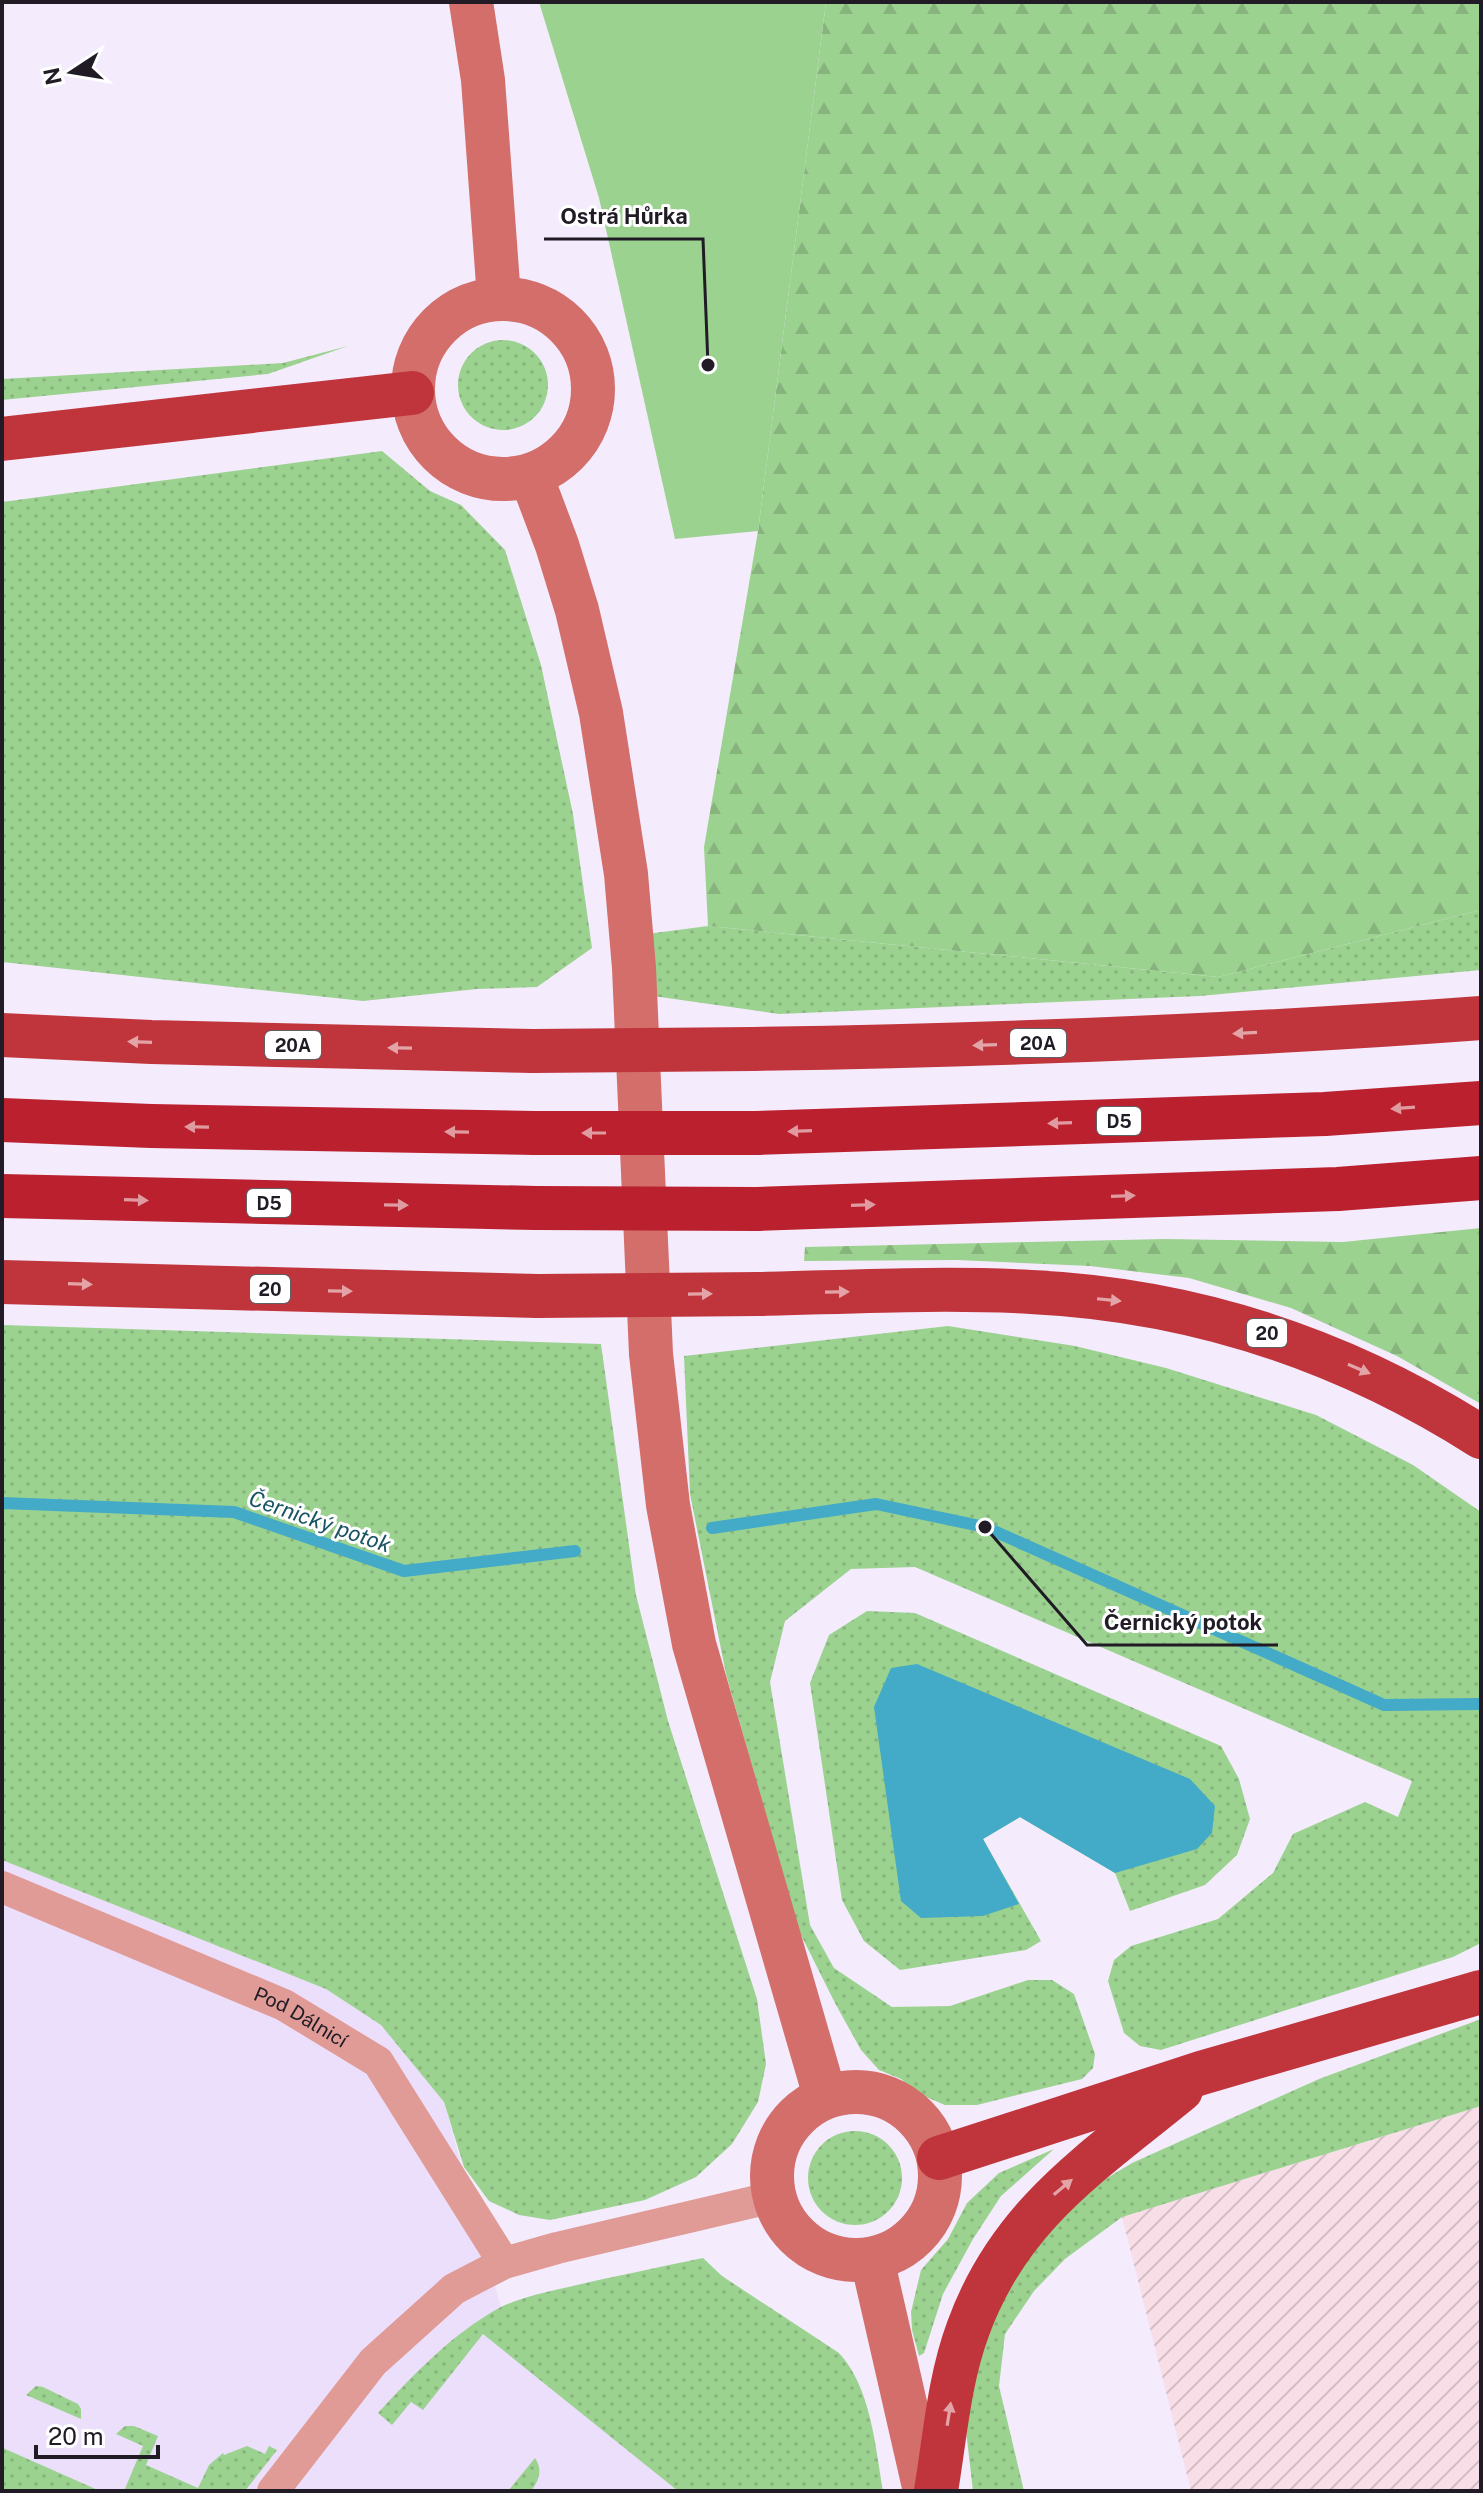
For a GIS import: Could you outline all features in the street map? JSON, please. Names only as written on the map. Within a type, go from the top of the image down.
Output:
[{"type":"highway","points":[[2,439],[412,393]]},
{"type":"highway","name":"20A","points":[[2,1035],[533,1051],[753,1049],[1003,1044],[1323,1030],[1481,1018]]},
{"type":"highway","points":[[2,1027],[52,1038]]},
{"type":"highway","name":"D5","points":[[2,1120],[535,1133],[756,1133],[1325,1114],[1481,1103]]},
{"type":"highway","name":"D5","points":[[2,1196],[536,1208],[757,1209],[1338,1189],[1481,1178]]},
{"type":"highway","name":"20","points":[[2,1282],[538,1296],[1032,1292],[1163,1308],[1260,1331],[1377,1377],[1481,1437]]},
{"type":"highway","points":[[939,2158],[1201,2073],[1473,1992]]},
{"type":"highway","points":[[936,2491],[955,2374],[967,2330],[984,2289],[1007,2250],[1051,2197],[1201,2073]]},
{"type":"main road","points":[[471,2],[483,80],[499,298]]},
{"type":"main road","points":[[499,298],[528,301],[554,314],[575,333],[589,359],[594,387],[590,416],[577,442],[557,462],[531,476],[504,480],[476,476],[451,464],[431,445],[418,420],[412,393],[415,365],[427,339],[446,318],[471,304],[499,298]]},
{"type":"main road","points":[[531,476],[577,610],[601,713],[626,874],[634,968],[651,1354],[668,1505],[694,1644],[825,2096]]},
{"type":"main road","points":[[854,2090],[883,2095],[908,2109],[928,2131],[939,2158],[940,2185],[933,2211],[918,2234],[897,2250],[872,2259],[846,2261],[822,2254],[800,2240],[784,2221],[774,2197],[771,2173],[775,2148],[786,2126],[804,2108],[825,2096],[854,2090]]},
{"type":"main road","points":[[872,2259],[906,2396],[925,2491]]},
{"type":"street","name":"Pod Dálnicí","points":[[2,1887],[284,2005],[378,2062],[504,2263]]},
{"type":"street","points":[[273,2491],[373,2362],[454,2289],[504,2263],[774,2197]]},
{"type":"shaded area","points":[[2,1860],[326,1989],[382,2025],[444,2102],[501,2307],[722,2491],[2,2491]]},
{"type":"shaded area","points":[[1481,2106],[1481,2491],[1191,2491],[1122,2217]]},
{"type":"green space","points":[[539,2],[826,2],[758,531],[675,539],[599,198]]},
{"type":"green space","points":[[826,2],[1481,2],[1481,910],[1218,977],[708,926],[704,847],[758,531]]},
{"type":"green space","points":[[494,340],[512,340],[528,347],[541,360],[548,376],[548,394],[541,410],[528,423],[512,430],[494,430],[478,423],[465,410],[458,394],[458,376],[465,360],[478,347]]},
{"type":"green space","points":[[348,346],[268,374],[2,400],[2,379],[283,363]]},
{"type":"green space","points":[[382,451],[430,491],[461,505],[505,550],[541,665],[573,814],[592,948],[537,987],[477,989],[363,1001],[2,962],[2,502]]},
{"type":"green space","points":[[1481,910],[1481,970],[1200,996],[779,1014],[653,996],[647,934],[708,926],[1218,977]]},
{"type":"green space","points":[[1481,1228],[1481,1404],[1397,1356],[1291,1308],[1189,1278],[1090,1266],[957,1260],[804,1261],[805,1247],[1166,1239],[1343,1242]]},
{"type":"green space","points":[[2,1325],[601,1344],[636,1595],[668,1721],[757,1999],[766,2064],[758,2102],[732,2144],[696,2177],[645,2200],[550,2220],[519,2215],[489,2201],[464,2167],[444,2102],[381,2025],[326,1989],[2,1860]]},
{"type":"green space","points":[[948,1326],[1075,1346],[1166,1368],[1316,1415],[1413,1465],[1481,1512],[1481,1943],[1453,1957],[1161,2050],[1140,2046],[1124,2033],[1108,1981],[1114,1960],[1131,1946],[1218,1919],[1273,1873],[1293,1834],[1365,1802],[1398,1817],[1412,1781],[915,1567],[851,1569],[785,1621],[770,1682],[810,1925],[834,1968],[892,2007],[950,2006],[1028,1980],[1052,1980],[1074,1994],[1095,2054],[1093,2068],[1082,2079],[977,2105],[945,2105],[919,2094],[901,2079],[879,2070],[861,2050],[798,1929],[726,1674],[690,1494],[684,1356]]},
{"type":"green space","points":[[867,1611],[915,1613],[1221,1746],[1239,1779],[1250,1819],[1237,1855],[1205,1885],[1130,1911],[1115,1873],[1020,1817],[983,1839],[1041,1941],[1026,1950],[900,1970],[864,1941],[842,1900],[810,1683],[829,1635]]},
{"type":"green space","points":[[1481,2019],[1481,2106],[1122,2217],[1065,2259],[1034,2291],[1005,2334],[999,2386],[1024,2491],[973,2491],[965,2422],[968,2384],[1021,2255],[1084,2192],[1132,2163],[1319,2079]]},
{"type":"green space","points":[[855,2131],[873,2135],[888,2145],[898,2160],[902,2178],[898,2196],[888,2211],[873,2221],[855,2225],[837,2221],[822,2211],[812,2196],[808,2178],[812,2160],[822,2145],[837,2135]]},
{"type":"green space","points":[[1054,2149],[1001,2196],[943,2294],[924,2353],[919,2356],[911,2312],[921,2270],[948,2239],[967,2203],[999,2173]]},
{"type":"green space","points":[[703,2258],[722,2276],[839,2353],[850,2367],[870,2418],[883,2491],[678,2491],[483,2334],[423,2410],[411,2402],[392,2425],[378,2413],[450,2342],[499,2308],[547,2292]]},
{"type":"green space","points":[[36,2386],[78,2404],[81,2419],[26,2395]]},
{"type":"green space","points":[[125,2426],[134,2426],[158,2436],[146,2465],[198,2488],[209,2465],[223,2453],[247,2446],[265,2454],[269,2446],[277,2450],[245,2491],[124,2491],[143,2446],[116,2434]]},
{"type":"green space","points":[[3,2448],[100,2491],[2,2489]]},
{"type":"green space","points":[[535,2458],[539,2475],[531,2491],[508,2491]]},
{"type":"water","points":[[917,1664],[1190,1779],[1215,1806],[1212,1833],[1197,1849],[1115,1873],[1020,1817],[983,1839],[1019,1904],[983,1916],[921,1918],[901,1901],[874,1707],[891,1668]]},
{"type":"waterway","name":"Černický potok","points":[[2,1503],[234,1512],[404,1571],[575,1551]]},
{"type":"waterway","name":"Černický potok","points":[[712,1528],[876,1504],[985,1527],[1384,1705],[1481,1704]]},
{"type":"place","name":"Ostrá Hůrka","points":[[708,365]]},
{"type":"place","name":"Černický potok","points":[[985,1527]]}]
